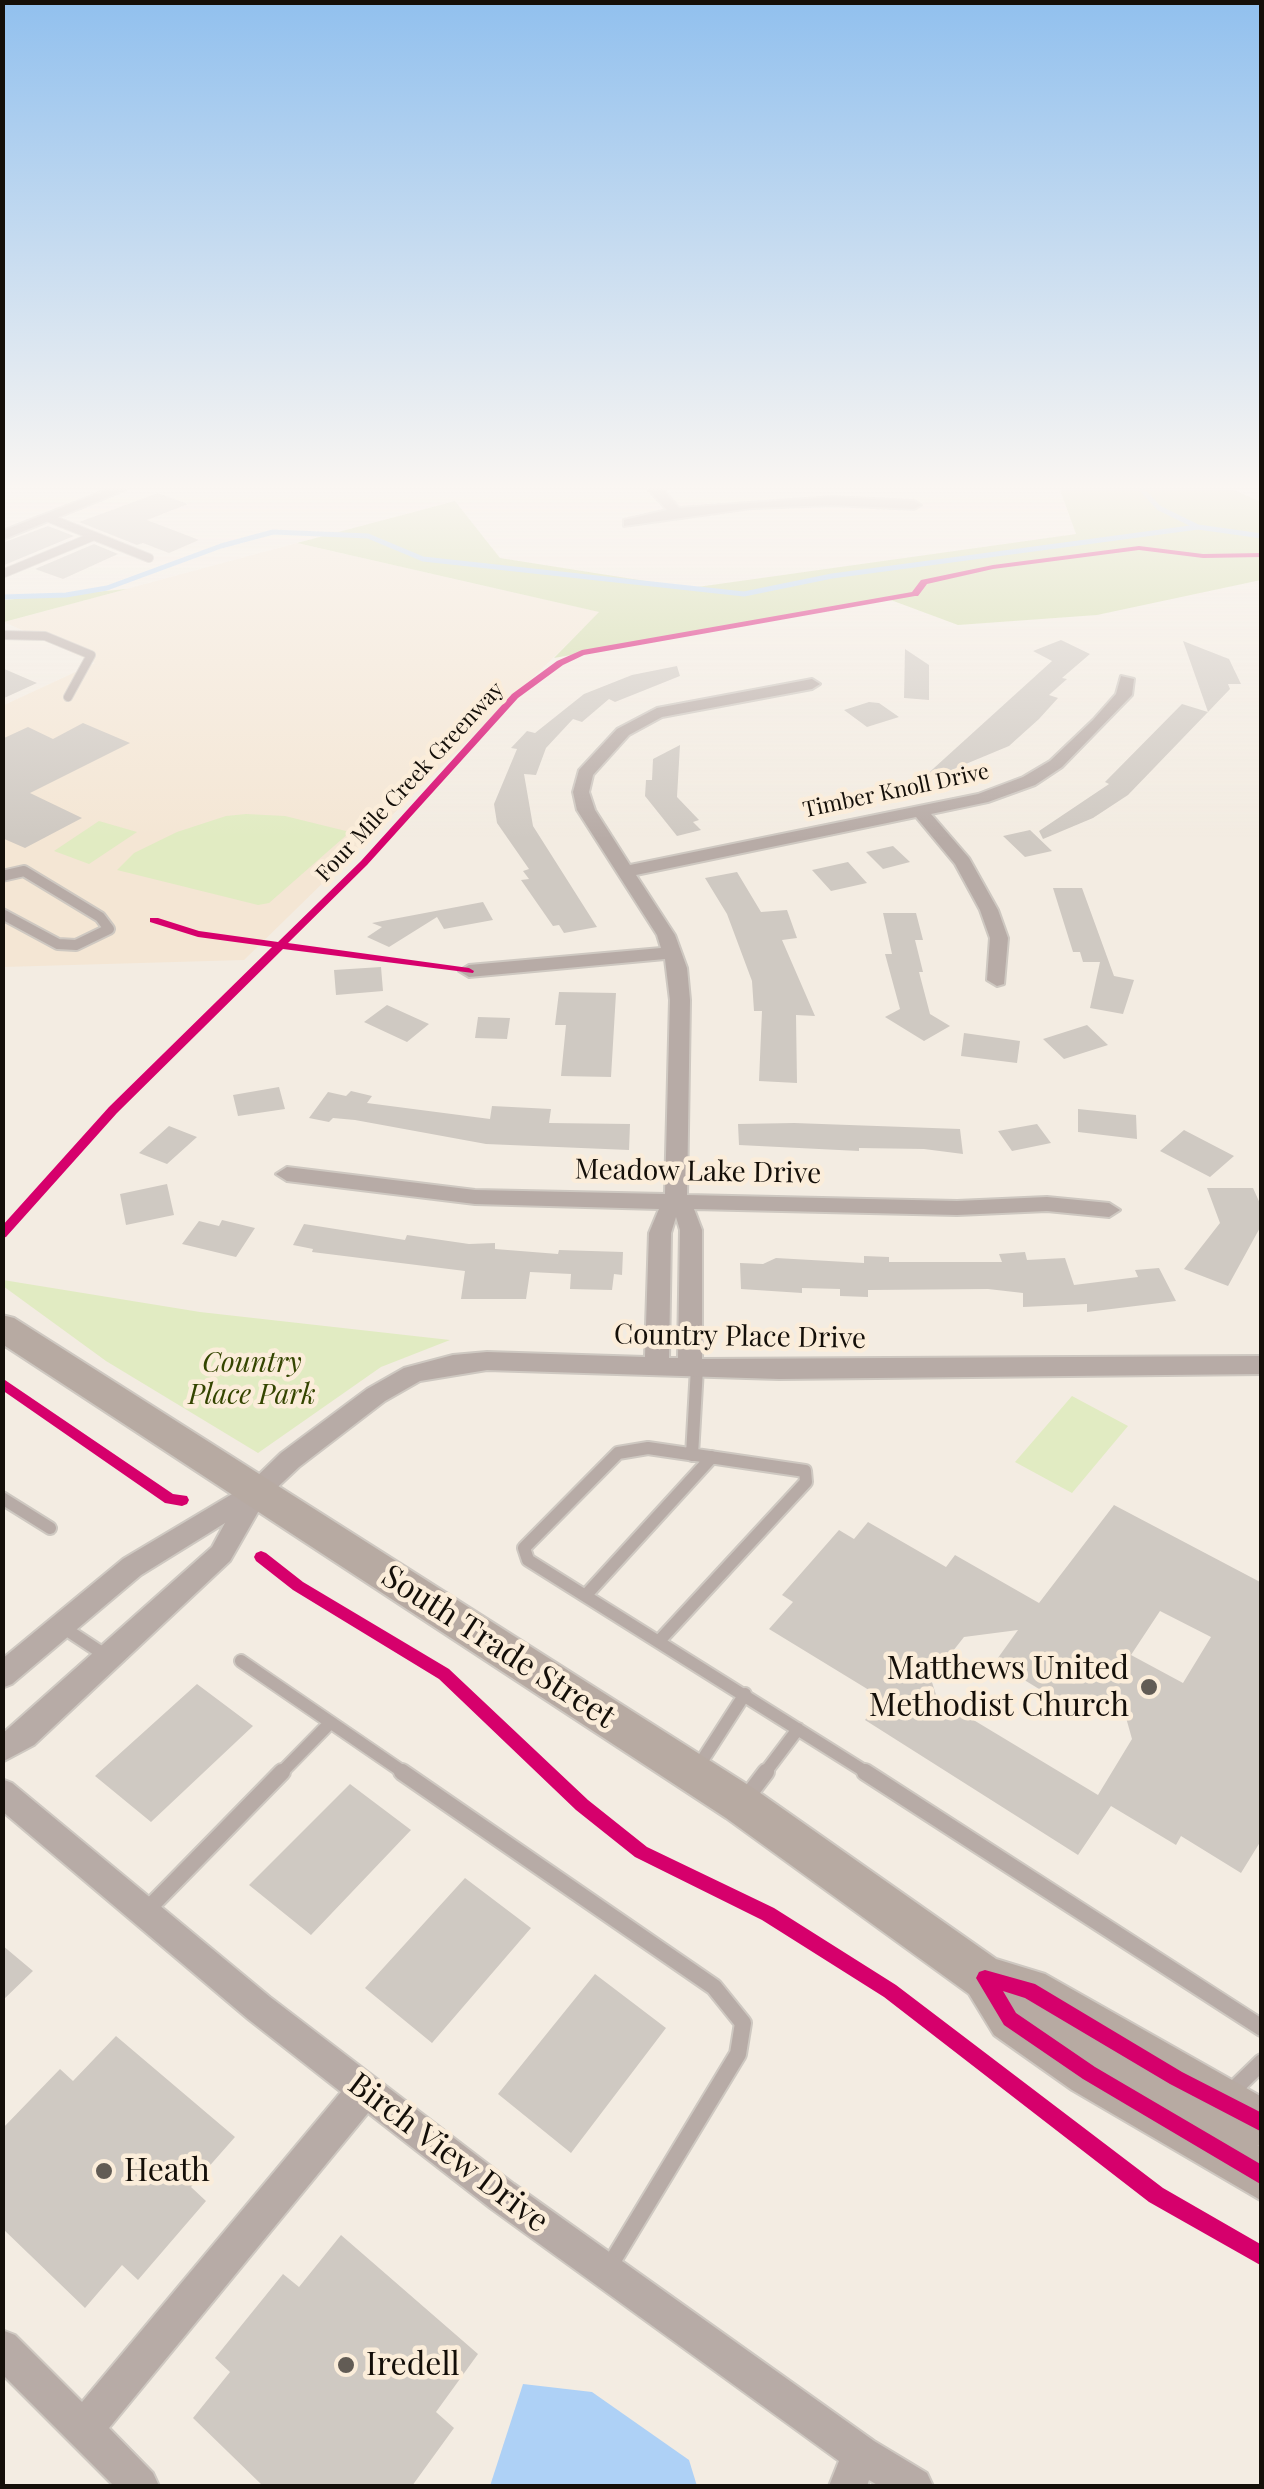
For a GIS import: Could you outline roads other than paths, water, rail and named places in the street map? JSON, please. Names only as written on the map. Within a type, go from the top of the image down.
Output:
[{"type":"main road","name":"South Trade Street","points":[[2,1327],[741,1804],[985,1978],[1029,1990],[1248,2136]]},
{"type":"main road","name":"South Trade Street","points":[[985,1978],[1010,2019],[1149,2111],[1248,2136]]},
{"type":"street","name":"Timber Knoll Drive","points":[[628,871],[1001,792],[1056,764],[1124,695],[1126,678]]},
{"type":"street","points":[[656,1366],[660,1233],[664,1218],[676,1202],[680,1000],[674,954],[628,871],[596,827],[581,792],[585,774],[623,732],[657,712],[812,684]]},
{"type":"street","points":[[919,810],[963,862],[989,910],[999,938],[997,980]]},
{"type":"street","points":[[469,971],[674,954]]},
{"type":"street","name":"Meadow Lake Drive","points":[[287,1174],[474,1197],[958,1208],[1046,1204],[1109,1210]]},
{"type":"street","points":[[676,1202],[687,1215],[691,1230],[694,1368]]},
{"type":"street","name":"Country Place Drive","points":[[258,1491],[290,1460],[413,1374],[487,1360],[694,1368],[1262,1365]]},
{"type":"street","points":[[2,1676],[132,1567],[258,1491]]},
{"type":"street","points":[[2,1750],[24,1736],[221,1554],[258,1491]]},
{"type":"street","name":"Birch View Drive","points":[[2,1792],[259,2008],[606,2271],[854,2470],[914,2486]]},
{"type":"street","points":[[84,2430],[365,2090]]},
{"type":"street","points":[[2,2348],[140,2486]]},
{"type":"lane","points":[[2,635],[45,636],[91,656],[68,697]]},
{"type":"lane","points":[[2,876],[24,871],[100,917],[108,930],[76,945],[58,944],[2,914]]},
{"type":"lane","points":[[692,1454],[694,1368]]},
{"type":"lane","points":[[660,1640],[806,1482],[805,1471],[648,1448],[618,1453],[524,1548],[528,1560],[745,1694],[1262,2028]]},
{"type":"lane","points":[[586,1595],[712,1458]]},
{"type":"lane","points":[[2,1498],[50,1528]]},
{"type":"lane","points":[[61,1626],[109,1658]]},
{"type":"lane","points":[[241,1661],[714,1987],[742,2023],[738,2054],[606,2271]]},
{"type":"lane","points":[[694,1774],[745,1694]]},
{"type":"lane","points":[[145,1912],[330,1724]]},
{"type":"lane","points":[[741,1804],[798,1729]]},
{"type":"lane","points":[[1248,2136],[1262,2062]]},
{"type":"water","points":[[523,2384],[592,2392],[689,2460],[697,2486],[490,2486]]},
{"type":"place","name":"Matthews United Methodist Church","points":[[1149,1687]]},
{"type":"place","name":"Heath","points":[[104,2171]]},
{"type":"place","name":"Iredell","points":[[346,2365]]},
{"type":"park label","name":"Country Place Park","points":[[252,1379]]}]
